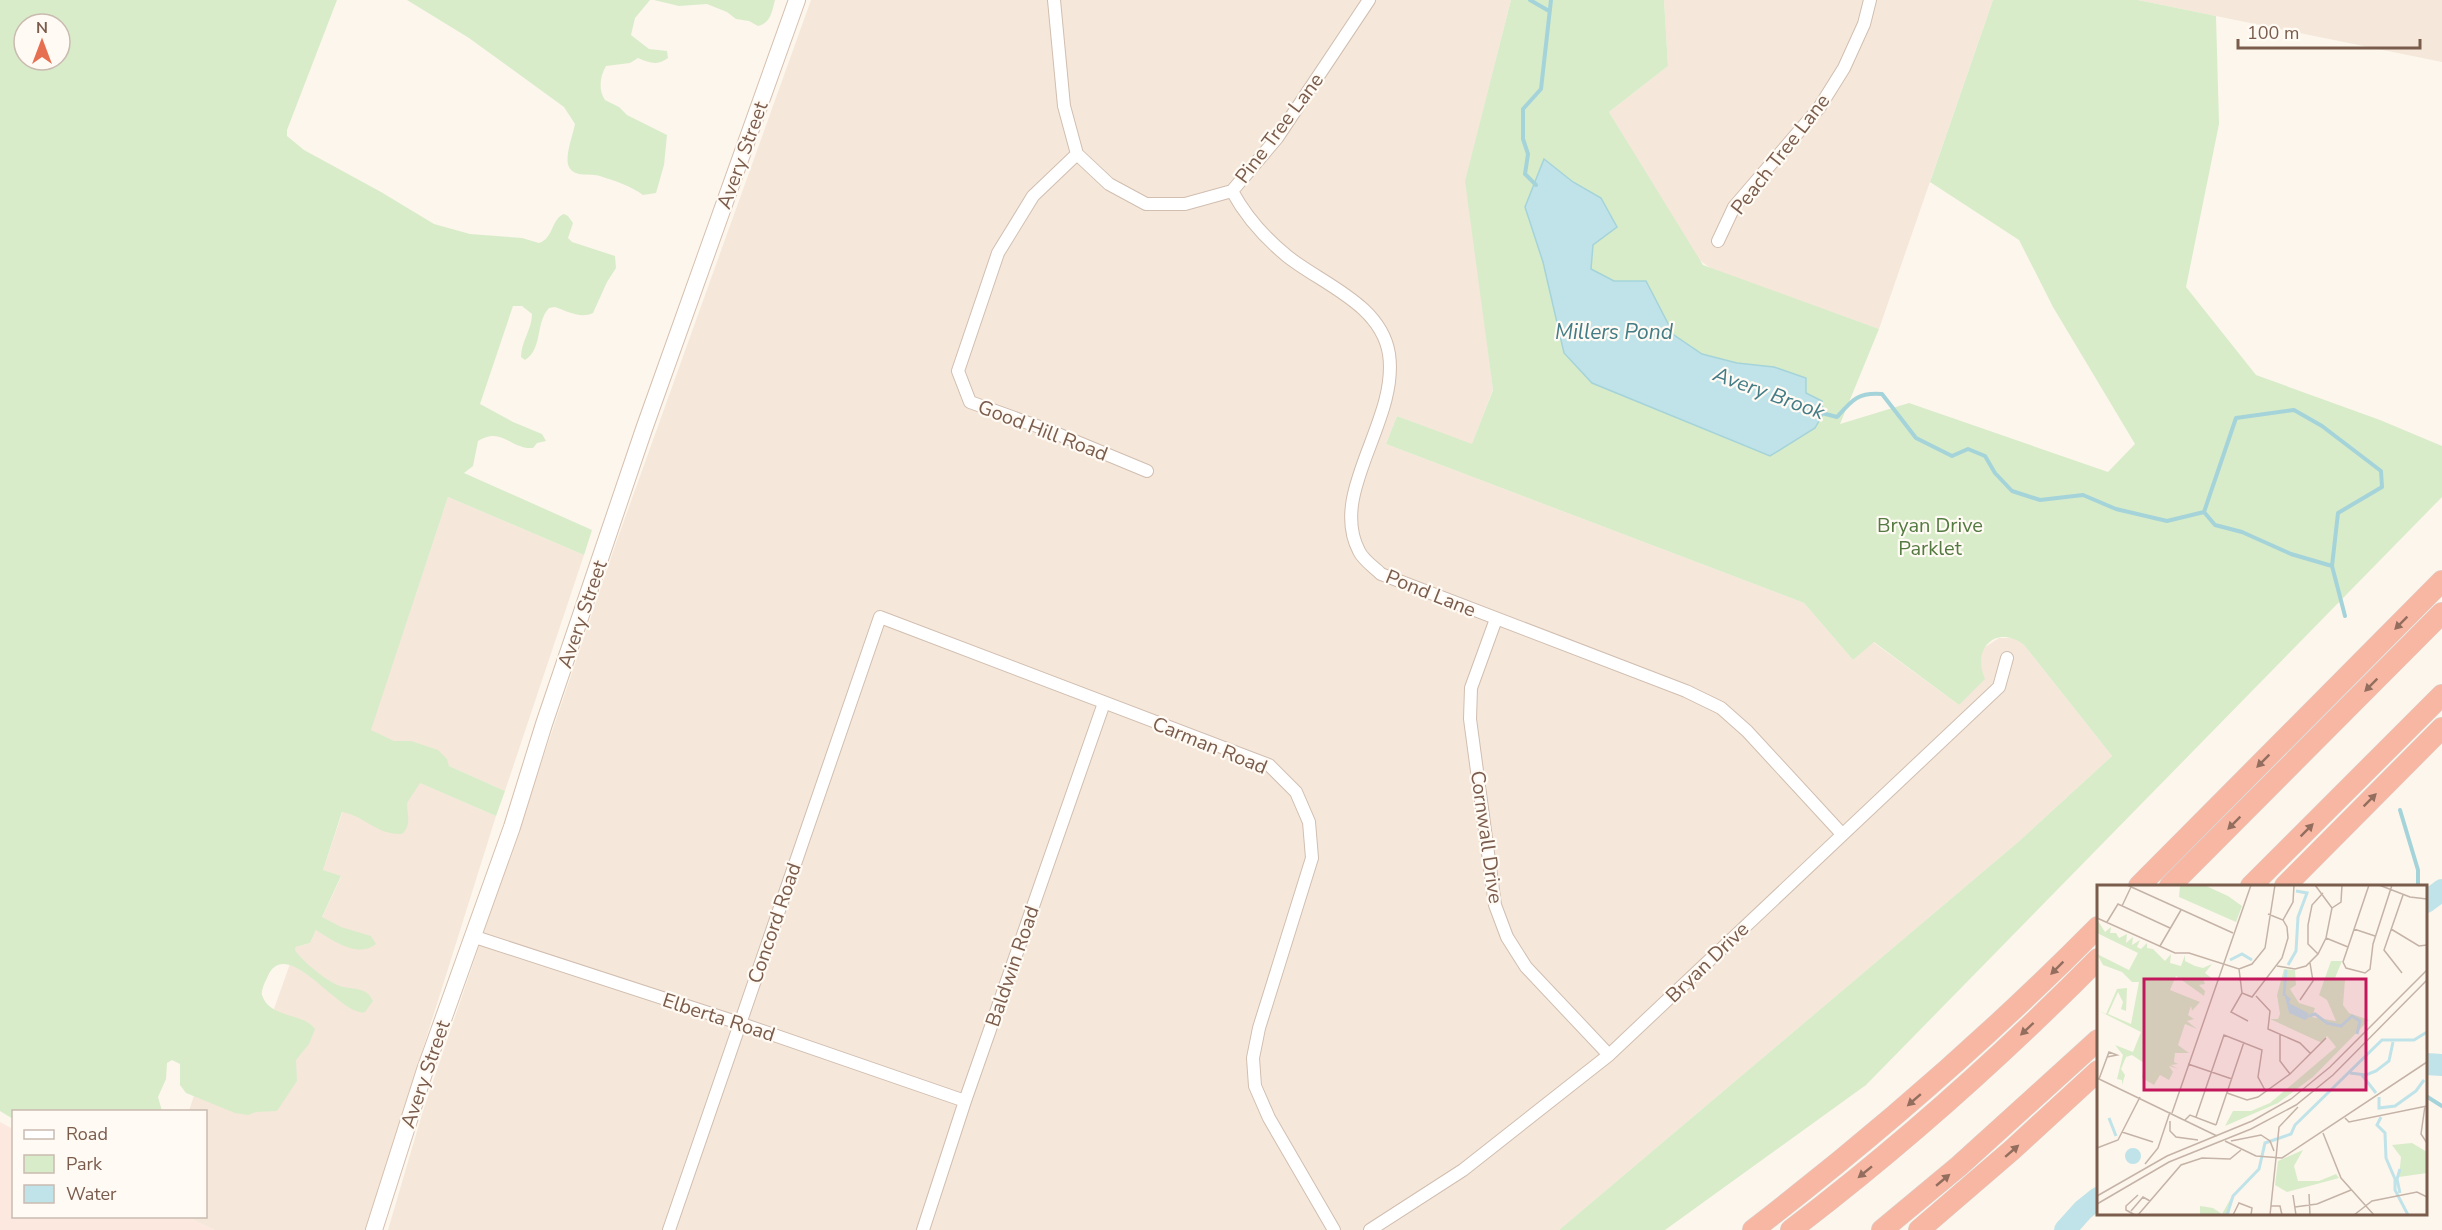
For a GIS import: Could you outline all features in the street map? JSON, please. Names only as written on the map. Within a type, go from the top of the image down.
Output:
[{"type":"highway","points":[[2140,885],[2442,581]]},
{"type":"highway","points":[[2171,885],[2442,613]]},
{"type":"highway","points":[[2253,885],[2442,695]]},
{"type":"highway","points":[[2286,885],[2442,728]]},
{"type":"highway","points":[[1753,1230],[1925,1091],[2014,1010],[2097,928]]},
{"type":"highway","points":[[1791,1230],[1918,1127],[2038,1018],[2097,960]]},
{"type":"highway","points":[[1882,1230],[1959,1166],[2097,1041]]},
{"type":"highway","points":[[1919,1230],[2020,1144],[2097,1072]]},
{"type":"main road","name":"Avery Street","points":[[374,1230],[422,1081],[512,827],[544,724],[644,429],[797,0]]},
{"type":"street","points":[[1054,0],[1064,106],[1077,154]]},
{"type":"street","name":"Pine Tree Lane","points":[[1077,154],[1109,184],[1146,204],[1185,204],[1232,190],[1277,138],[1369,0]]},
{"type":"street","name":"Peach Tree Lane","points":[[1718,241],[1734,207],[1820,108],[1844,68],[1864,24],[1870,0]]},
{"type":"street","name":"Good Hill Road","points":[[1077,154],[1033,196],[998,253],[958,371],[969,402],[1048,430],[1147,471]]},
{"type":"street","name":"Pond Lane","points":[[1232,190],[1243,212],[1286,256],[1358,304],[1378,328],[1389,353],[1389,383],[1381,422],[1353,495],[1350,527],[1360,553],[1381,574],[1686,691],[1721,708],[1747,731],[1842,834]]},
{"type":"street","name":"Carman Road","points":[[880,617],[1269,765],[1296,792],[1309,822],[1312,858],[1259,1028],[1253,1058],[1255,1086],[1269,1118],[1334,1230]]},
{"type":"street","name":"Concord Road","points":[[669,1230],[880,617]]},
{"type":"street","name":"Cornwall Drive","points":[[1496,619],[1471,688],[1470,719],[1495,905],[1507,937],[1526,967],[1610,1055]]},
{"type":"street","name":"Bryan Drive","points":[[1370,1230],[1463,1170],[1610,1055],[1999,687],[2007,658]]},
{"type":"street","name":"Baldwin Road","points":[[923,1230],[965,1101],[1104,703]]},
{"type":"street","name":"Elberta Road","points":[[472,936],[739,1023],[965,1101]]},
{"type":"shaded area","points":[[811,0],[1511,0],[1466,179],[1493,389],[1472,445],[1397,416],[1386,444],[1804,603],[1853,660],[1873,642],[1959,705],[1981,671],[1979,663],[1985,647],[1999,638],[2015,638],[2024,645],[2112,756],[2017,843],[1559,1230],[388,1230],[422,1114],[616,543]]},
{"type":"shaded area","points":[[1664,0],[1993,0],[1879,329],[1713,270],[1698,259],[1609,112],[1668,66]]},
{"type":"shaded area","points":[[2138,0],[2442,0],[2442,62],[2216,16]]},
{"type":"shaded area","points":[[448,497],[584,555],[505,791],[370,731]]},
{"type":"shaded area","points":[[361,757],[496,816],[366,1230],[214,1230],[189,1218],[207,1218],[207,1110],[189,1110],[197,1086],[239,1107],[296,947],[310,943],[341,877],[323,870]]},
{"type":"shaded area","points":[[0,1122],[12,1128],[12,1218],[189,1218],[214,1230],[0,1230]]},
{"type":"green space","points":[[0,0],[337,0],[287,130],[287,136],[304,150],[434,224],[470,234],[522,238],[539,243],[544,241],[557,220],[564,214],[573,223],[568,238],[572,242],[615,256],[616,268],[593,313],[578,315],[555,307],[549,308],[542,321],[537,343],[531,355],[525,360],[521,357],[521,351],[532,314],[522,306],[513,306],[480,404],[513,422],[542,434],[546,441],[537,443],[533,448],[525,448],[500,437],[486,437],[478,441],[473,466],[464,473],[592,530],[584,555],[448,497],[371,730],[394,741],[411,741],[438,750],[447,759],[449,766],[505,791],[496,816],[420,783],[407,803],[408,823],[402,834],[385,832],[342,812],[323,870],[341,876],[322,917],[341,927],[371,936],[376,944],[361,950],[353,949],[337,943],[316,930],[310,943],[296,947],[295,950],[328,980],[340,986],[363,991],[373,1001],[365,1012],[355,1011],[300,970],[287,964],[276,966],[263,988],[262,995],[266,1003],[279,1012],[303,1020],[315,1029],[309,1044],[296,1060],[297,1081],[277,1111],[256,1112],[248,1115],[235,1113],[186,1093],[180,1085],[180,1064],[172,1060],[167,1063],[166,1079],[158,1097],[162,1110],[12,1110],[12,1118],[0,1111]]},
{"type":"green space","points":[[407,0],[650,0],[635,18],[631,35],[649,49],[667,51],[668,58],[653,63],[638,58],[630,63],[606,66],[602,74],[601,87],[605,100],[619,107],[627,115],[667,135],[664,165],[656,193],[643,195],[628,186],[596,175],[575,173],[569,167],[568,158],[575,124],[564,107],[469,38]]},
{"type":"green space","points":[[654,0],[775,0],[768,19],[758,26],[749,21],[736,19],[727,12],[707,4],[679,6]]},
{"type":"green space","name":"Bryan Drive Parklet","points":[[1511,0],[1664,0],[1668,66],[1609,112],[1703,265],[1879,329],[1840,424],[1909,403],[2108,472],[2135,444],[2053,307],[2019,240],[1930,182],[1993,0],[2138,0],[2216,16],[2219,124],[2186,287],[2256,375],[2380,420],[2442,446],[2442,497],[1866,1085],[1665,1230],[1559,1230],[2017,843],[2112,756],[2024,645],[2014,639],[1996,638],[1989,642],[1981,658],[1985,679],[1959,705],[1874,642],[1853,660],[1804,603],[1386,444],[1397,416],[1472,444],[1493,390],[1465,181]]},
{"type":"water","name":"Millers Pond","points":[[1544,159],[1573,182],[1601,198],[1617,227],[1593,245],[1591,269],[1614,281],[1646,281],[1674,335],[1702,354],[1737,363],[1774,367],[1806,378],[1806,393],[1822,401],[1823,414],[1815,428],[1770,456],[1592,383],[1564,353],[1543,262],[1525,207]]},
{"type":"waterway","points":[[1530,0],[1549,11]]},
{"type":"waterway","name":"Avery Brook","points":[[1536,185],[1525,174],[1528,154],[1523,139],[1523,109],[1541,89],[1551,0]]},
{"type":"waterway","name":"Avery Brook","points":[[1818,412],[1837,417],[1856,398],[1867,394],[1882,394],[1916,438],[1952,456],[1968,449],[1985,456],[1995,473],[2012,491],[2040,500],[2083,495],[2116,509],[2167,521],[2204,512],[2236,418],[2294,410],[2322,426],[2381,471],[2382,487],[2338,513],[2332,566],[2345,616]]},
{"type":"waterway","points":[[2204,512],[2215,525],[2242,532],[2291,554],[2332,566]]},
{"type":"waterway","name":"Avery Brook","points":[[2400,810],[2418,870],[2418,885]]},
{"type":"waterway","points":[[2427,901],[2442,890]]},
{"type":"waterway","points":[[2427,1064],[2442,1065]]},
{"type":"waterway","points":[[2427,1097],[2442,1106]]},
{"type":"waterway","points":[[2065,1230],[2097,1199]]}]
